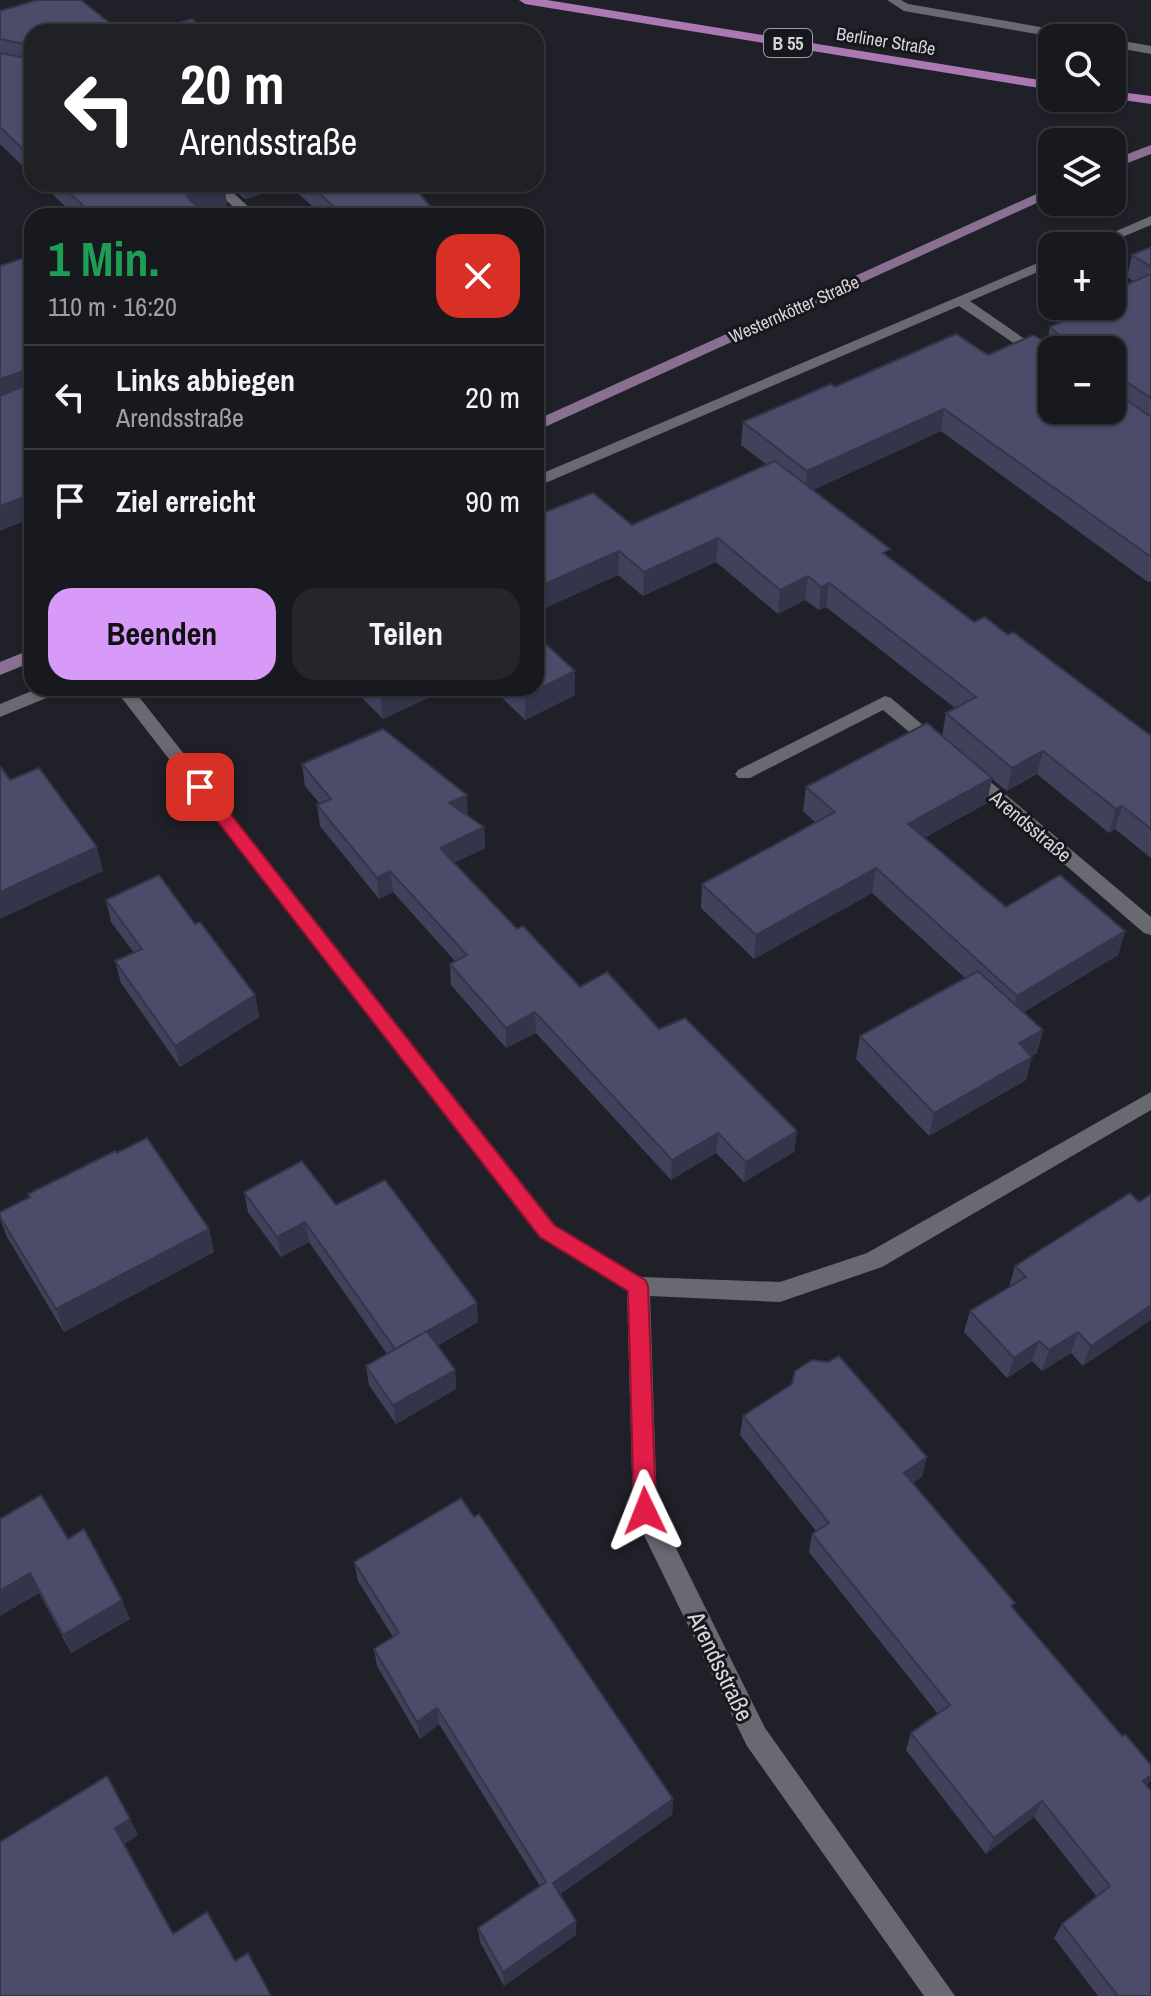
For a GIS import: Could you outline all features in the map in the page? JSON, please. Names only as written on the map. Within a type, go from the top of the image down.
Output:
[{"type":"main road","name":"Berliner Straße","points":[[525,0],[1038,84]]},
{"type":"main road","points":[[1126,97],[1151,100]]},
{"type":"street","points":[[893,0],[904,7],[1038,30]]},
{"type":"street","points":[[1126,46],[1151,50]]},
{"type":"street","points":[[1126,159],[1151,149]]},
{"type":"street","points":[[225,192],[242,208]]},
{"type":"street","name":"Westernkötter Straße","points":[[544,422],[1038,197]]},
{"type":"street","points":[[1122,232],[1151,220]]},
{"type":"street","points":[[544,479],[1038,267]]},
{"type":"street","points":[[959,300],[1038,355]]},
{"type":"street","points":[[0,669],[24,658]]},
{"type":"street","points":[[0,711],[36,696]]},
{"type":"street","points":[[129,696],[547,1231],[638,1286],[780,1292],[874,1260],[1151,1100]]},
{"type":"street","name":"Arendsstraße","points":[[744,774],[885,702],[1151,928]]},
{"type":"street","name":"Arendsstraße","points":[[638,1286],[645,1511],[756,1737],[941,1996]]},
{"type":"building","points":[[37,0],[81,0],[111,24],[24,24],[24,44],[0,39],[0,11]]},
{"type":"building","points":[[192,19],[198,24],[174,24]]},
{"type":"building","points":[[0,53],[24,57],[24,150],[0,127]]},
{"type":"building","points":[[68,192],[198,192],[186,196],[199,208],[86,208]]},
{"type":"building","points":[[318,192],[418,192],[432,208],[335,208]]},
{"type":"building","points":[[1151,247],[1151,267],[1132,255]]},
{"type":"building","points":[[24,258],[24,371],[0,379],[0,266]]},
{"type":"building","points":[[1151,274],[1151,398],[1126,382],[1126,336],[1060,336],[1050,327],[1066,320],[1126,320],[1126,285]]},
{"type":"building","points":[[956,334],[988,355],[1033,335],[1038,338],[1038,424],[1126,424],[1126,400],[1151,417],[1151,557],[944,409],[807,471],[743,422],[831,384],[835,387]]},
{"type":"building","points":[[24,386],[24,497],[0,506],[0,396]]},
{"type":"building","points":[[775,461],[890,549],[883,553],[974,622],[985,617],[1008,635],[1013,632],[1151,736],[1151,829],[1122,806],[1116,809],[1043,751],[1012,768],[946,713],[976,697],[829,583],[821,587],[808,576],[780,590],[718,538],[644,572],[619,551],[544,584],[544,513],[593,493],[632,525]]},
{"type":"building","points":[[544,642],[575,671],[544,686]]},
{"type":"building","points":[[927,723],[992,778],[908,824],[1006,907],[1060,875],[1125,931],[1017,996],[876,868],[756,935],[702,884],[835,812],[806,787]]},
{"type":"building","points":[[383,729],[467,795],[449,803],[484,827],[440,848],[517,929],[523,926],[580,987],[607,972],[659,1029],[685,1018],[797,1131],[746,1162],[718,1133],[672,1160],[535,1012],[506,1028],[450,964],[467,955],[390,871],[377,878],[317,805],[331,799],[302,764]]},
{"type":"building","points":[[0,766],[10,780],[39,768],[97,847],[0,892]]},
{"type":"building","points":[[159,875],[195,924],[200,922],[255,995],[175,1046],[115,961],[142,949],[106,900]]},
{"type":"building","points":[[978,971],[1043,1030],[1019,1043],[1032,1057],[934,1113],[860,1036]]},
{"type":"building","points":[[147,1138],[209,1229],[56,1309],[0,1217],[0,1212],[30,1197],[28,1194]]},
{"type":"building","points":[[302,1161],[336,1205],[385,1180],[477,1303],[395,1349],[305,1222],[277,1237],[244,1192]]},
{"type":"building","points":[[1130,1193],[1139,1202],[1151,1194],[1151,1305],[1091,1346],[1078,1332],[1049,1350],[1039,1341],[1014,1358],[970,1311],[1026,1277],[1015,1266]]},
{"type":"building","points":[[427,1331],[455,1370],[393,1405],[366,1366]]},
{"type":"building","points":[[839,1356],[927,1457],[904,1473],[1015,1603],[1011,1606],[1122,1736],[1125,1734],[1151,1765],[1151,1775],[1143,1781],[1151,1791],[1151,1996],[1118,1996],[1062,1924],[1110,1886],[1042,1801],[994,1838],[911,1733],[950,1705],[812,1534],[829,1523],[743,1416],[792,1384],[795,1371],[812,1360],[828,1362]]},
{"type":"building","points":[[41,1495],[68,1539],[84,1529],[122,1600],[63,1635],[30,1573],[0,1591],[0,1519]]},
{"type":"building","points":[[461,1498],[474,1517],[479,1514],[673,1799],[553,1883],[576,1921],[503,1972],[478,1928],[546,1882],[437,1708],[417,1722],[374,1649],[399,1633],[354,1562]]},
{"type":"building","points":[[107,1776],[130,1819],[115,1828],[173,1934],[207,1912],[235,1961],[248,1953],[271,1996],[0,1996],[0,1842]]},
{"type":"route","points":[[200,787],[547,1231],[638,1286],[645,1511]]}]
